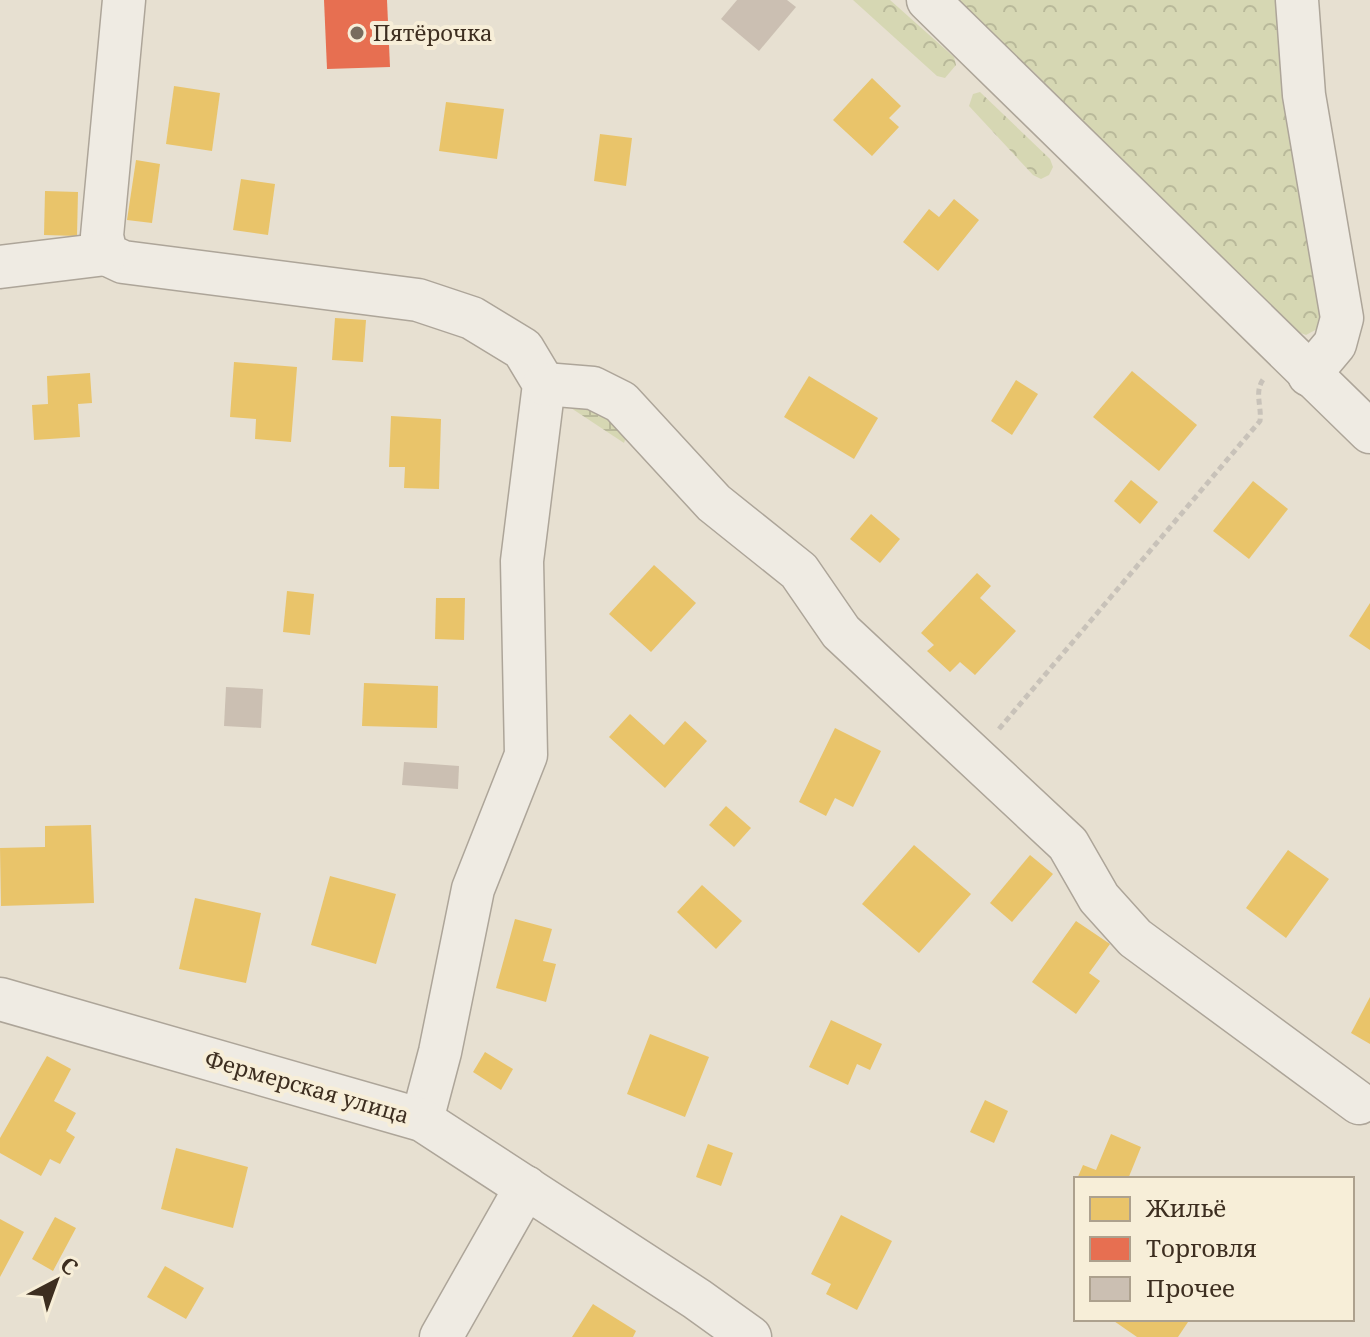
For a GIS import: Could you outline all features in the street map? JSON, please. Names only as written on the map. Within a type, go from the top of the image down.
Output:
[{"type":"street","points":[[106,254],[102,236],[124,0]]},
{"type":"street","points":[[928,0],[1007,73],[1370,432]]},
{"type":"street","points":[[1297,0],[1304,95],[1342,318],[1335,344],[1298,364]]},
{"type":"street","points":[[0,267],[106,254],[123,262],[418,300],[472,318],[523,349],[544,384],[522,561],[526,755],[473,889],[440,1052],[422,1120]]},
{"type":"street","points":[[544,384],[593,388],[621,402],[714,503],[799,571],[841,632],[1068,844],[1099,898],[1135,938],[1359,1103]]},
{"type":"street","name":"Фермерская улица","points":[[0,999],[422,1120],[750,1337]]},
{"type":"street","points":[[441,1337],[526,1187]]},
{"type":"path","points":[[966,751],[1001,727],[1260,421],[1262,410],[1257,396],[1260,382],[1298,364]]},
{"type":"green space","points":[[853,0],[890,0],[954,57],[956,65],[945,78],[937,76]]},
{"type":"green space","points":[[956,0],[1284,0],[1324,311],[1319,328],[1306,335],[1290,329],[1034,72]]},
{"type":"green space","points":[[980,92],[1050,159],[1053,167],[1049,175],[1041,179],[1033,175],[969,106],[973,94]]},
{"type":"green space","points":[[571,396],[629,428],[624,443],[571,408]]},
{"type":"building: Жильё","points":[[872,78],[901,106],[889,118],[899,127],[872,156],[833,120]]},
{"type":"building: Жильё","points":[[174,86],[220,93],[212,151],[166,144]]},
{"type":"building: Жильё","points":[[446,102],[504,109],[497,159],[439,151]]},
{"type":"building: Жильё","points":[[600,134],[632,138],[626,186],[594,181]]},
{"type":"building: Жильё","points":[[136,160],[160,164],[152,223],[127,220]]},
{"type":"building: Жильё","points":[[241,179],[275,184],[268,235],[233,230]]},
{"type":"building: Жильё","points":[[45,191],[78,192],[77,236],[44,235]]},
{"type":"building: Жильё","points":[[954,199],[979,220],[938,271],[903,242],[929,209],[939,217]]},
{"type":"building: Жильё","points":[[335,318],[366,320],[363,362],[332,360]]},
{"type":"building: Жильё","points":[[234,362],[297,367],[291,442],[255,439],[256,419],[230,417]]},
{"type":"building: Жильё","points":[[1132,371],[1197,425],[1159,471],[1093,417]]},
{"type":"building: Жильё","points":[[90,373],[92,403],[78,404],[80,437],[34,440],[32,405],[48,404],[47,376]]},
{"type":"building: Жильё","points":[[809,376],[878,418],[854,459],[784,417]]},
{"type":"building: Жильё","points":[[1016,380],[1038,394],[1012,435],[991,421]]},
{"type":"building: Жильё","points":[[391,416],[441,419],[439,489],[404,488],[405,467],[389,467]]},
{"type":"building: Жильё","points":[[1131,480],[1158,502],[1140,524],[1114,501]]},
{"type":"building: Жильё","points":[[1253,481],[1288,509],[1249,559],[1213,531]]},
{"type":"building: Жильё","points":[[871,514],[900,539],[880,563],[850,539]]},
{"type":"building: Жильё","points":[[654,565],[696,603],[651,652],[609,614]]},
{"type":"building: Жильё","points":[[977,573],[991,586],[980,598],[1016,631],[975,675],[960,662],[950,672],[927,651],[934,645],[921,633]]},
{"type":"building: Жильё","points":[[287,591],[314,594],[310,635],[283,632]]},
{"type":"building: Жильё","points":[[436,598],[465,598],[464,640],[435,639]]},
{"type":"building: Жильё","points":[[1370,603],[1370,650],[1349,636]]},
{"type":"building: Жильё","points":[[364,683],[438,686],[437,728],[362,726]]},
{"type":"building: Жильё","points":[[630,714],[664,745],[685,721],[707,741],[665,788],[609,737]]},
{"type":"building: Жильё","points":[[835,728],[881,751],[853,807],[835,798],[826,816],[799,802]]},
{"type":"building: Жильё","points":[[726,806],[751,828],[734,847],[709,825]]},
{"type":"building: Жильё","points":[[91,825],[94,903],[1,906],[0,848],[45,847],[45,826]]},
{"type":"building: Жильё","points":[[914,845],[971,894],[919,953],[862,904]]},
{"type":"building: Жильё","points":[[1288,850],[1329,879],[1286,938],[1246,908]]},
{"type":"building: Жильё","points":[[1030,855],[1053,874],[1012,922],[990,903]]},
{"type":"building: Жильё","points":[[330,876],[396,894],[376,964],[311,945]]},
{"type":"building: Жильё","points":[[702,885],[742,921],[716,949],[677,912]]},
{"type":"building: Жильё","points":[[195,898],[261,913],[246,983],[179,969]]},
{"type":"building: Жильё","points":[[515,919],[552,929],[543,961],[556,964],[546,1002],[496,988]]},
{"type":"building: Жильё","points":[[1076,921],[1110,944],[1089,973],[1100,981],[1076,1014],[1032,982]]},
{"type":"building: Жильё","points":[[1370,997],[1370,1044],[1351,1033]]},
{"type":"building: Жильё","points":[[831,1020],[882,1044],[870,1070],[857,1064],[848,1085],[809,1067]]},
{"type":"building: Жильё","points":[[650,1034],[709,1057],[685,1117],[627,1094]]},
{"type":"building: Жильё","points":[[485,1052],[513,1069],[501,1090],[473,1072]]},
{"type":"building: Жильё","points":[[47,1056],[71,1069],[54,1101],[76,1113],[66,1131],[75,1137],[60,1164],[50,1159],[41,1176],[0,1153],[0,1138]]},
{"type":"building: Жильё","points":[[985,1100],[1008,1111],[994,1143],[970,1132]]},
{"type":"building: Жильё","points":[[1111,1134],[1141,1147],[1129,1177],[1078,1177],[1083,1165],[1096,1170]]},
{"type":"building: Жильё","points":[[708,1144],[733,1153],[721,1186],[696,1177]]},
{"type":"building: Жильё","points":[[176,1148],[248,1167],[233,1228],[161,1209]]},
{"type":"building: Жильё","points":[[841,1215],[892,1241],[857,1310],[826,1294],[831,1284],[811,1274]]},
{"type":"building: Жильё","points":[[55,1217],[76,1228],[53,1271],[32,1259]]},
{"type":"building: Жильё","points":[[0,1219],[24,1232],[0,1277]]},
{"type":"building: Жильё","points":[[165,1266],[204,1288],[186,1319],[147,1297]]},
{"type":"building: Жильё","points":[[593,1304],[636,1331],[633,1337],[572,1337]]},
{"type":"building: Жильё","points":[[1114,1321],[1188,1322],[1178,1337],[1137,1337]]},
{"type":"building: Торговля","name":"Пятёрочка","points":[[324,0],[387,0],[390,67],[327,69]]},
{"type":"building: Прочее","points":[[737,0],[787,0],[796,7],[759,51],[721,19]]},
{"type":"building: Прочее","points":[[226,687],[263,689],[261,728],[224,726]]},
{"type":"building: Прочее","points":[[404,762],[459,766],[458,789],[402,785]]},
{"type":"place","name":"Пятёрочка","points":[[357,33]]}]
